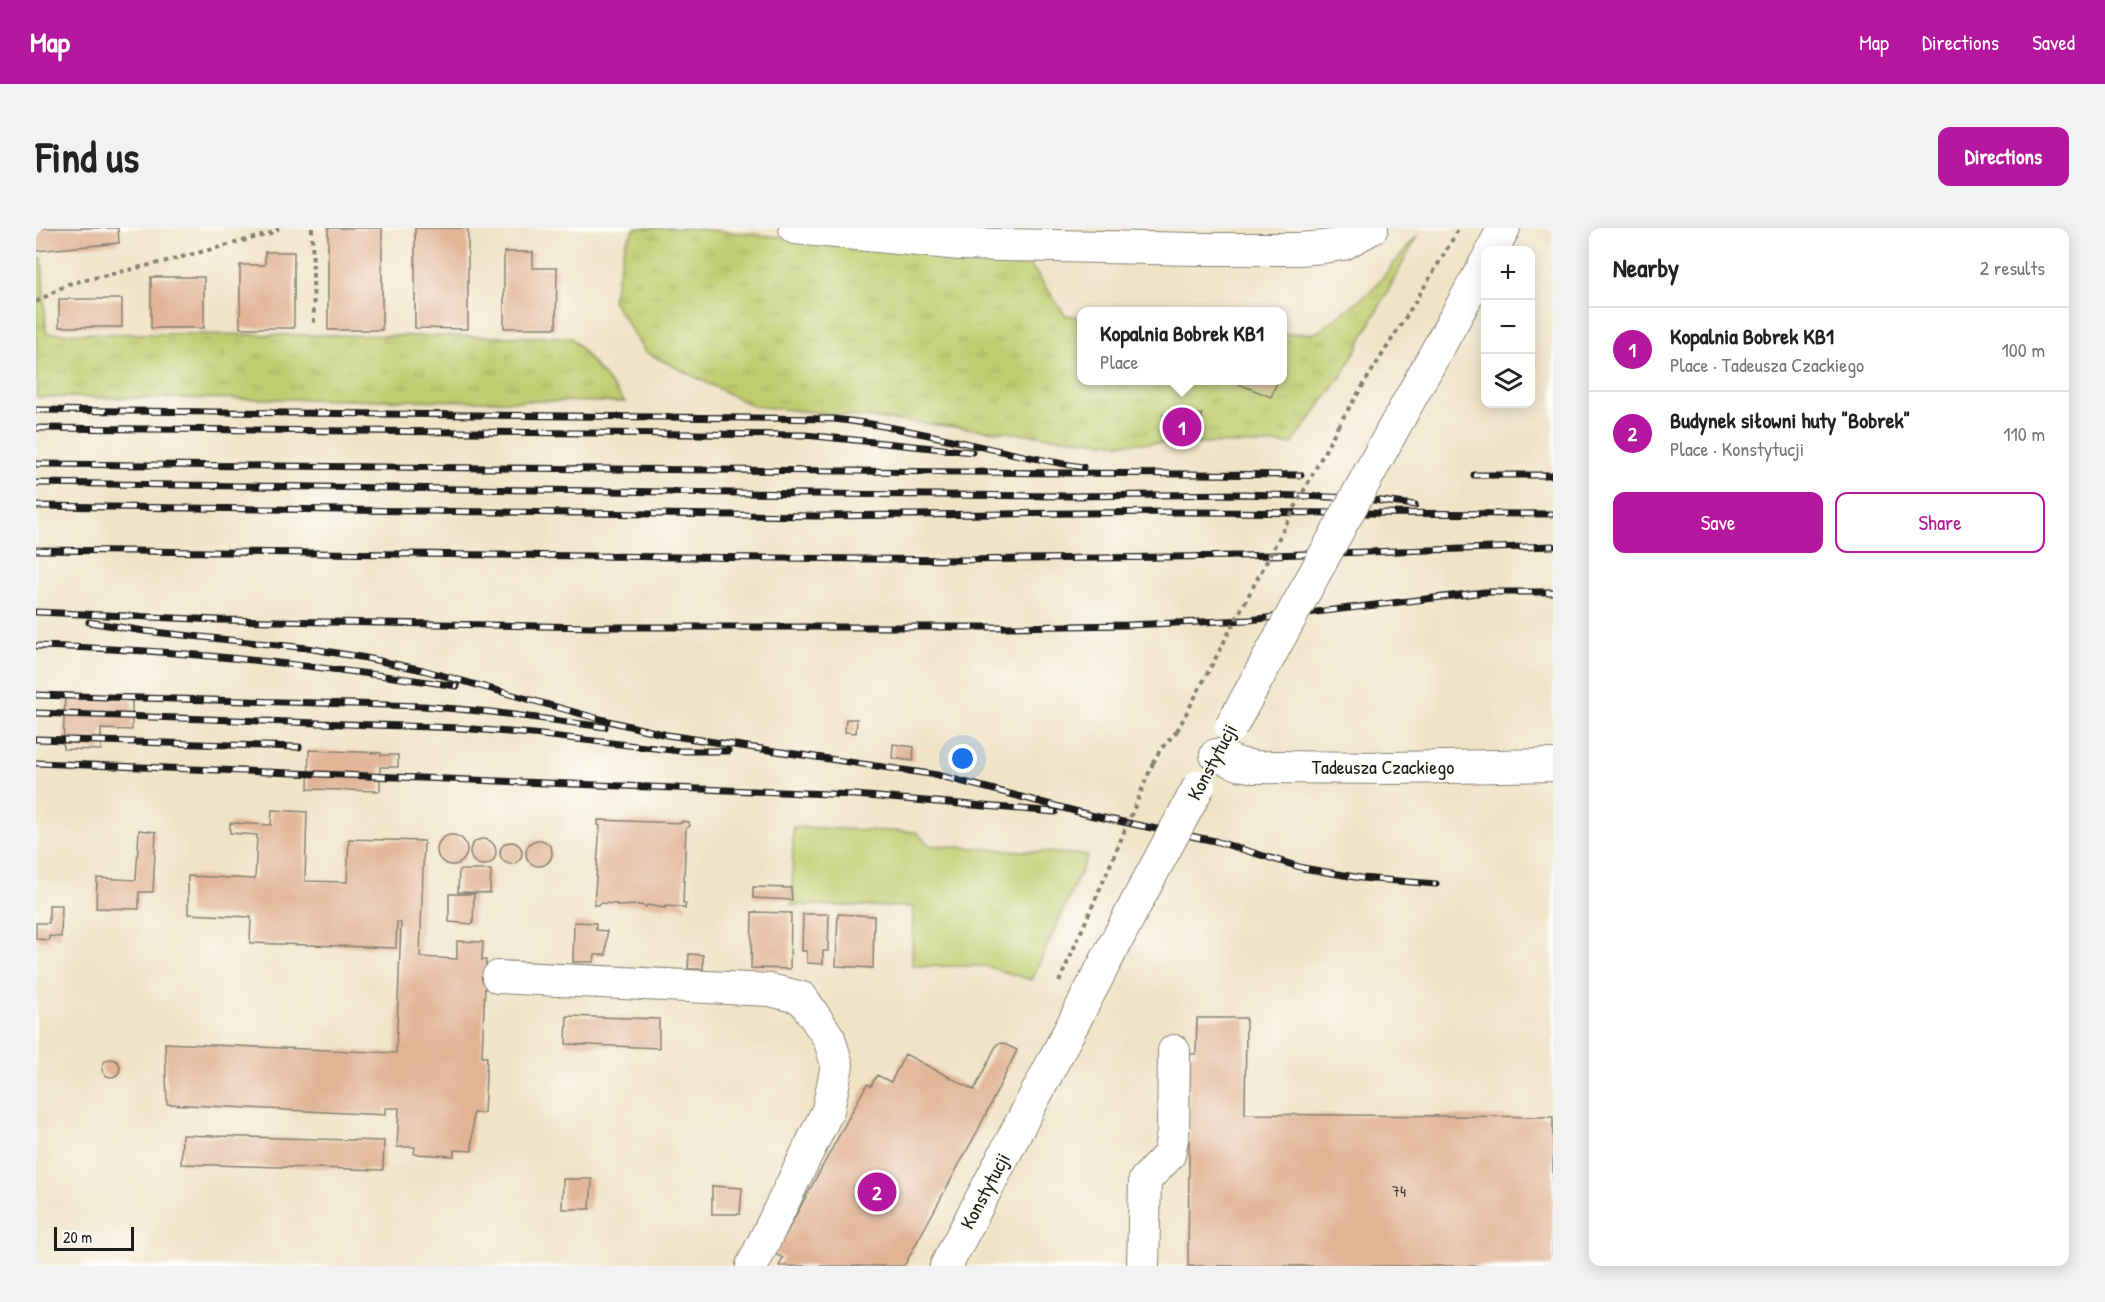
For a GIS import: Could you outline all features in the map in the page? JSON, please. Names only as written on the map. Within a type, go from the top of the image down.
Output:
[{"type":"street","points":[[795,228],[960,244],[1030,247],[1299,249],[1344,243],[1372,228]]},
{"type":"street","points":[[1494,246],[1504,228]]},
{"type":"street","name":"Konstytucji","points":[[946,1266],[1142,892],[1481,269]]},
{"type":"street","name":"Tadeusza Czackiego","points":[[1216,755],[1239,764],[1263,767],[1553,765]]},
{"type":"street","points":[[498,977],[770,990],[802,998],[829,1038],[837,1065],[828,1110],[752,1266]]},
{"type":"street","points":[[1143,1266],[1145,1180],[1169,1155],[1173,1133],[1174,1051]]},
{"type":"path","points":[[36,302],[68,284],[269,234],[279,228]]},
{"type":"path","points":[[312,228],[314,323]]},
{"type":"path","points":[[1106,875],[1153,762],[1177,730],[1338,426],[1460,228]]},
{"type":"green space","points":[[635,228],[689,228],[1028,261],[1065,315],[1077,316],[1077,385],[1287,385],[1287,334],[1316,333],[1371,291],[1418,235],[1343,374],[1292,444],[1114,443],[753,406],[645,352],[612,300],[625,244]]},
{"type":"green space","points":[[42,258],[46,333],[571,337],[625,402],[36,397],[36,259]]},
{"type":"green space","points":[[793,827],[916,832],[929,845],[1088,855],[1032,980],[985,966],[912,966],[913,907],[792,905]]},
{"type":"building","points":[[36,228],[118,228],[119,243],[36,251]]},
{"type":"building","points":[[328,228],[382,228],[382,330],[328,330]]},
{"type":"building","points":[[415,228],[468,228],[468,329],[415,328]]},
{"type":"building","points":[[265,252],[294,252],[294,328],[240,328],[240,265],[265,265]]},
{"type":"building","points":[[504,252],[533,252],[533,268],[557,268],[556,328],[504,328]]},
{"type":"building","points":[[151,277],[204,277],[204,328],[151,328]]},
{"type":"building","points":[[59,299],[122,299],[122,327],[59,327]]},
{"type":"building","points":[[1241,385],[1276,385],[1271,397]]},
{"type":"building","points":[[1202,414],[1202,439],[1163,440],[1163,415]]},
{"type":"building","points":[[65,693],[132,699],[132,730],[101,729],[101,750],[63,749]]},
{"type":"building","points":[[846,719],[857,719],[856,733],[845,732]]},
{"type":"building","points":[[893,744],[914,747],[913,761],[892,758]]},
{"type":"building","points":[[309,750],[398,755],[398,767],[380,767],[380,791],[308,789]]},
{"type":"building","points":[[272,810],[307,812],[305,881],[347,882],[349,839],[424,841],[420,957],[457,959],[457,941],[483,942],[482,960],[486,960],[482,1057],[487,1057],[484,1113],[473,1113],[472,1151],[454,1150],[454,1156],[414,1154],[415,1147],[397,1147],[399,1108],[385,1108],[385,1115],[167,1104],[165,1043],[396,1053],[401,923],[397,922],[396,948],[250,943],[251,917],[188,914],[188,876],[255,879],[257,835],[230,833],[230,823],[271,825]]},
{"type":"building","points":[[598,820],[689,822],[690,826],[686,828],[683,903],[686,903],[685,909],[647,905],[646,907],[641,905],[617,906],[617,904],[600,903],[594,905],[600,826]]},
{"type":"building","points":[[139,830],[156,832],[153,892],[139,892],[139,909],[96,908],[97,878],[136,880]]},
{"type":"building","points":[[452,835],[463,839],[467,850],[463,861],[452,865],[441,861],[437,850],[441,839]]},
{"type":"building","points":[[483,839],[492,843],[496,852],[492,861],[483,865],[474,861],[470,852],[474,843]]},
{"type":"building","points":[[539,840],[548,844],[552,853],[548,862],[539,866],[530,862],[526,853],[530,844]]},
{"type":"building","points":[[511,842],[519,845],[522,853],[519,861],[511,864],[503,861],[500,853],[503,845]]},
{"type":"building","points":[[459,870],[491,870],[490,893],[458,892]]},
{"type":"building","points":[[753,887],[791,888],[792,900],[753,898]]},
{"type":"building","points":[[449,894],[474,894],[473,924],[449,922]]},
{"type":"building","points":[[49,905],[62,905],[61,937],[49,936],[49,940],[36,939],[36,923],[49,923]]},
{"type":"building","points":[[752,912],[791,913],[790,969],[751,968]]},
{"type":"building","points":[[803,914],[829,914],[828,951],[823,951],[823,964],[807,963],[807,951],[802,951]]},
{"type":"building","points":[[838,914],[874,916],[873,968],[836,966]]},
{"type":"building","points":[[574,922],[596,923],[596,930],[607,931],[606,955],[595,955],[594,962],[573,962]]},
{"type":"building","points":[[689,954],[703,955],[703,969],[688,969]]},
{"type":"building","points":[[567,1016],[659,1019],[659,1048],[566,1044]]},
{"type":"building","points":[[1197,1018],[1246,1018],[1245,1114],[1553,1117],[1553,1266],[1188,1266],[1190,1054],[1196,1054]]},
{"type":"building","points":[[1002,1043],[1017,1050],[978,1130],[904,1266],[779,1266],[783,1258],[775,1254],[867,1084],[871,1086],[877,1075],[891,1082],[905,1054],[974,1090],[997,1044]]},
{"type":"building","points":[[111,1059],[117,1062],[120,1068],[117,1074],[111,1077],[105,1074],[102,1068],[105,1062]]},
{"type":"building","points":[[182,1135],[384,1141],[383,1170],[181,1164]]},
{"type":"building","points":[[563,1179],[592,1179],[590,1209],[562,1209]]},
{"type":"building","points":[[712,1186],[742,1188],[740,1214],[712,1214]]},
{"type":"railway","points":[[36,410],[834,419],[897,428],[1083,467]]},
{"type":"railway","points":[[36,428],[805,435],[972,452]]},
{"type":"railway","points":[[36,464],[1301,475]]},
{"type":"railway","points":[[1474,475],[1553,475]]},
{"type":"railway","points":[[36,483],[813,494],[1069,496],[1244,494],[1357,498],[1415,505]]},
{"type":"railway","points":[[36,506],[816,516],[1175,512],[1553,514]]},
{"type":"railway","points":[[36,550],[960,560],[1239,556],[1553,546]]},
{"type":"railway","points":[[36,612],[219,620],[593,627],[1004,627],[1249,620],[1485,592],[1553,592]]},
{"type":"railway","points":[[89,622],[144,631],[307,648],[366,658],[423,670],[596,718],[667,735],[937,775],[1094,816],[1215,841],[1303,868],[1361,878],[1436,884]]},
{"type":"railway","points":[[36,646],[195,655],[457,686]]},
{"type":"railway","points":[[36,695],[423,706],[491,712],[605,727]]},
{"type":"railway","points":[[36,713],[460,728],[680,751],[728,751]]},
{"type":"railway","points":[[36,739],[299,747]]},
{"type":"railway","points":[[36,763],[855,795],[1055,812]]},
{"type":"place","name":"Kopalnia Bobrek KB1","points":[[1182,427]]},
{"type":"place","name":"Budynek siłowni huty \"Bobrek\"","points":[[877,1192]]}]
